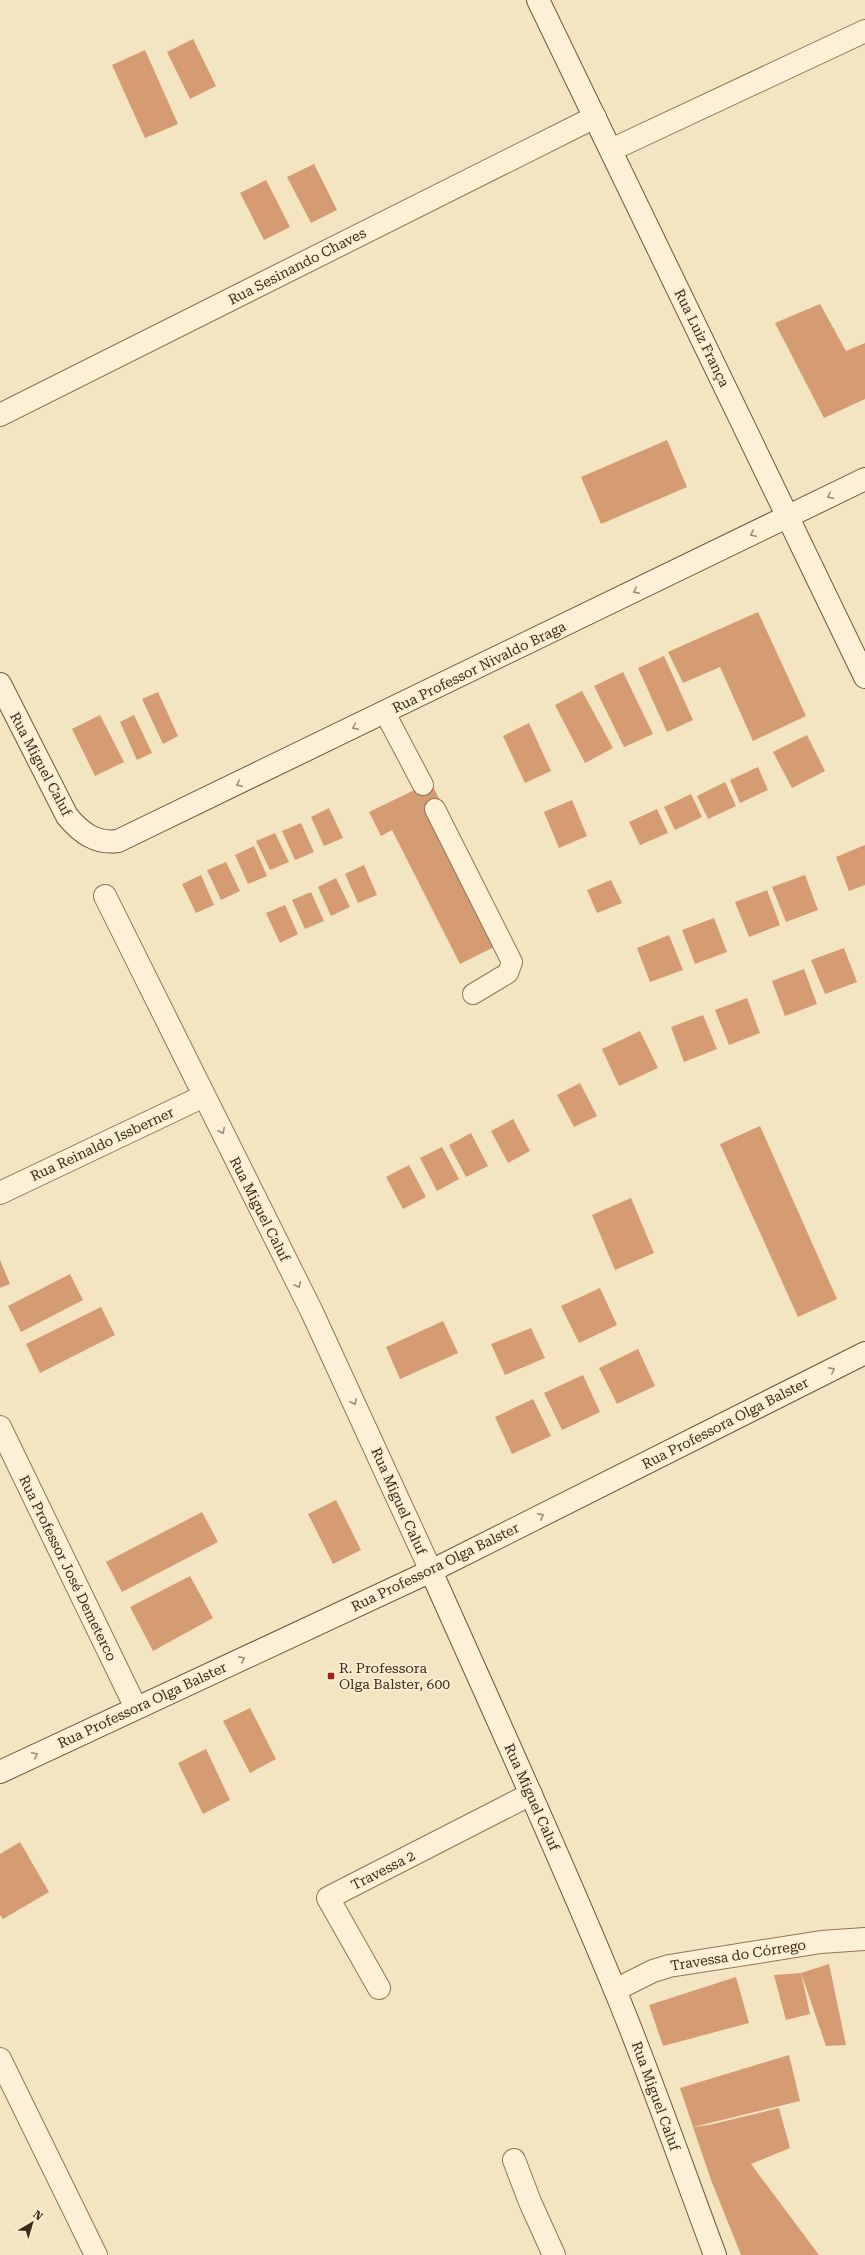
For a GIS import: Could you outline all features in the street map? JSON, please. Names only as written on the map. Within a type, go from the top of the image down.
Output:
[{"type":"street","name":"Rua Luiz França","points":[[538,0],[865,676]]},
{"type":"street","points":[[611,150],[865,31]]},
{"type":"street","name":"Rua Sesinando Chaves","points":[[0,415],[595,117]]},
{"type":"street","name":"Rua Professor Nivaldo Braga","points":[[90,837],[106,842],[124,840],[865,479]]},
{"type":"street","name":"Rua Miguel Caluf","points":[[0,684],[63,810],[78,828],[90,837]]},
{"type":"street","name":"Rua Miguel Caluf","points":[[105,896],[315,1319],[431,1571],[531,1794],[615,1990],[641,2054],[715,2255]]},
{"type":"street","name":"Rua Reinaldo Issberner","points":[[0,1193],[204,1096]]},
{"type":"street","name":"Rua Professora Olga Balster","points":[[0,1772],[431,1571],[865,1353]]},
{"type":"street","name":"Rua Professor José Demeterco","points":[[0,1427],[136,1708]]},
{"type":"street","name":"Travessa 2","points":[[379,1988],[328,1898],[531,1794]]},
{"type":"street","name":"Travessa do Córrego","points":[[615,1990],[653,1971],[669,1966],[806,1944],[865,1939]]},
{"type":"street","points":[[0,2058],[96,2255]]},
{"type":"street","points":[[514,2160],[530,2202],[554,2255]]},
{"type":"lane","points":[[385,713],[423,785]]},
{"type":"lane","points":[[435,808],[512,962],[508,973],[473,994]]},
{"type":"building","points":[[193,39],[216,86],[190,99],[167,52]]},
{"type":"building","points":[[145,50],[178,124],[145,138],[112,65]]},
{"type":"building","points":[[314,164],[337,210],[311,223],[287,177]]},
{"type":"building","points":[[266,180],[290,227],[264,240],[240,193]]},
{"type":"building","points":[[820,304],[846,351],[865,343],[865,399],[824,418],[775,323]]},
{"type":"building","points":[[667,440],[687,487],[601,524],[581,477]]},
{"type":"building","points":[[758,612],[806,716],[753,741],[720,667],[683,683],[668,652]]},
{"type":"building","points":[[664,656],[693,720],[667,732],[638,668]]},
{"type":"building","points":[[623,672],[653,734],[624,747],[594,686]]},
{"type":"building","points":[[582,691],[613,748],[585,763],[555,705]]},
{"type":"building","points":[[158,692],[178,736],[163,744],[142,699]]},
{"type":"building","points":[[100,715],[124,762],[95,776],[72,729]]},
{"type":"building","points":[[134,715],[152,753],[137,760],[120,722]]},
{"type":"building","points":[[529,723],[551,771],[525,783],[503,736]]},
{"type":"building","points":[[807,735],[825,771],[792,788],[773,752]]},
{"type":"building","points":[[758,767],[768,790],[740,803],[730,780]]},
{"type":"building","points":[[431,782],[442,805],[494,947],[460,964],[392,830],[381,836],[369,812]]},
{"type":"building","points":[[725,782],[736,806],[708,819],[697,796]]},
{"type":"building","points":[[691,794],[702,817],[675,830],[664,807]]},
{"type":"building","points":[[572,800],[587,836],[559,848],[544,812]]},
{"type":"building","points":[[329,808],[343,838],[324,846],[311,817]]},
{"type":"building","points":[[657,809],[668,833],[640,845],[629,822]]},
{"type":"building","points":[[301,823],[314,852],[295,860],[282,831]]},
{"type":"building","points":[[275,833],[289,862],[270,870],[256,841]]},
{"type":"building","points":[[865,845],[865,885],[849,891],[836,857]]},
{"type":"building","points":[[254,846],[267,876],[248,884],[235,855]]},
{"type":"building","points":[[226,862],[240,891],[221,900],[207,870]]},
{"type":"building","points":[[364,865],[377,895],[358,903],[345,874]]},
{"type":"building","points":[[201,875],[214,905],[196,913],[182,884]]},
{"type":"building","points":[[805,875],[818,910],[786,922],[772,887]]},
{"type":"building","points":[[336,878],[350,907],[331,916],[318,887]]},
{"type":"building","points":[[611,880],[622,903],[597,913],[587,890]]},
{"type":"building","points":[[767,890],[780,925],[749,937],[735,902]]},
{"type":"building","points":[[311,892],[324,921],[305,929],[292,900]]},
{"type":"building","points":[[285,905],[298,934],[280,943],[266,913]]},
{"type":"building","points":[[714,918],[727,952],[695,964],[682,930]]},
{"type":"building","points":[[669,935],[683,970],[650,982],[637,948]]},
{"type":"building","points":[[844,948],[857,982],[825,994],[811,960]]},
{"type":"building","points":[[804,969],[817,1004],[785,1016],[772,981]]},
{"type":"building","points":[[747,998],[760,1033],[729,1045],[715,1010]]},
{"type":"building","points":[[703,1015],[717,1049],[684,1062],[671,1027]]},
{"type":"building","points":[[640,1031],[658,1068],[619,1086],[602,1049]]},
{"type":"building","points":[[580,1083],[597,1116],[574,1127],[557,1095]]},
{"type":"building","points":[[513,1119],[530,1151],[508,1163],[491,1131]]},
{"type":"building","points":[[760,1126],[837,1299],[798,1317],[720,1144]]},
{"type":"building","points":[[471,1133],[488,1166],[466,1177],[449,1145]]},
{"type":"building","points":[[442,1147],[459,1179],[437,1191],[420,1158]]},
{"type":"building","points":[[409,1165],[426,1197],[403,1209],[386,1177]]},
{"type":"building","points":[[631,1198],[654,1253],[615,1270],[592,1215]]},
{"type":"building","points":[[0,1260],[10,1284],[0,1288]]},
{"type":"building","points":[[70,1274],[83,1300],[21,1332],[8,1306]]},
{"type":"building","points":[[600,1288],[617,1325],[579,1343],[561,1306]]},
{"type":"building","points":[[101,1307],[115,1335],[40,1373],[26,1344]]},
{"type":"building","points":[[443,1321],[458,1353],[400,1379],[386,1347]]},
{"type":"building","points":[[531,1328],[545,1358],[505,1375],[491,1344]]},
{"type":"building","points":[[638,1349],[655,1386],[617,1404],[599,1368]]},
{"type":"building","points":[[583,1375],[600,1412],[562,1430],[544,1393]]},
{"type":"building","points":[[533,1399],[551,1436],[512,1454],[495,1417]]},
{"type":"building","points":[[336,1500],[361,1550],[333,1564],[308,1514]]},
{"type":"building","points":[[202,1512],[218,1542],[122,1592],[106,1562]]},
{"type":"building","points":[[190,1576],[213,1618],[153,1651],[130,1607]]},
{"type":"building","points":[[250,1708],[276,1759],[250,1773],[223,1721]]},
{"type":"building","points":[[206,1749],[230,1800],[203,1814],[178,1763]]},
{"type":"building","points":[[20,1842],[49,1892],[3,1919],[0,1915],[0,1854]]},
{"type":"building","points":[[829,1964],[846,2045],[826,2046],[801,1973]]},
{"type":"building","points":[[801,1973],[810,2014],[786,2020],[774,1975]]},
{"type":"building","points":[[736,1977],[749,2023],[663,2046],[649,2005]]},
{"type":"building","points":[[789,2055],[800,2101],[693,2127],[680,2088]]},
{"type":"building","points":[[779,2108],[790,2148],[751,2164],[819,2255],[741,2255],[711,2180],[693,2127],[709,2125]]},
{"type":"place","name":"R. Professora Olga Balster, 600","points":[[331,1676]]}]
